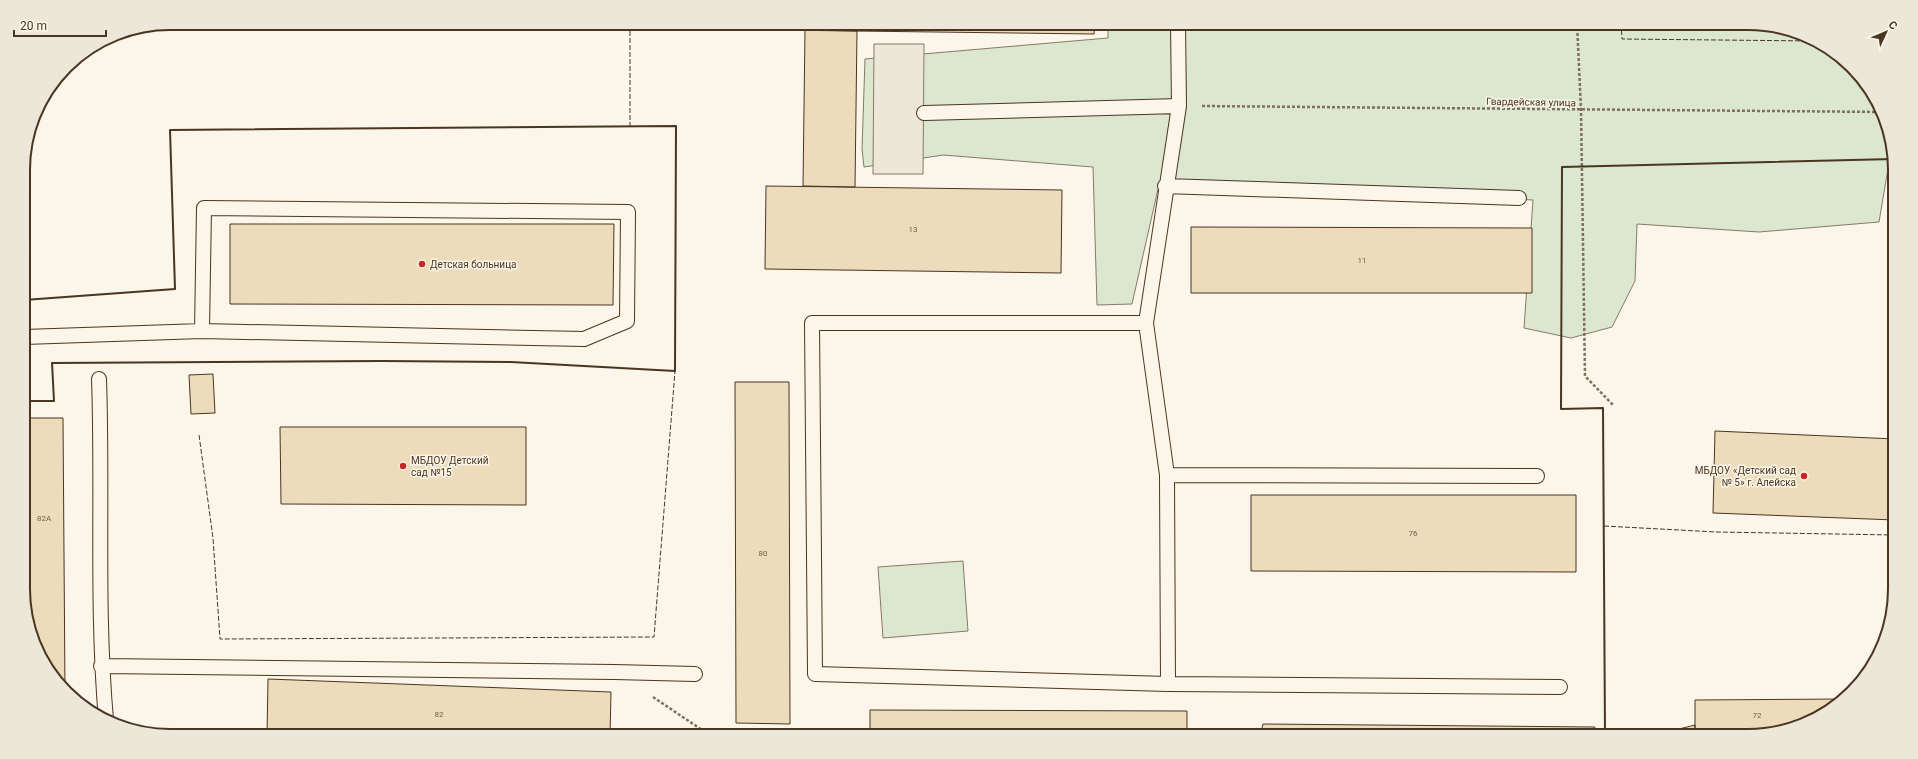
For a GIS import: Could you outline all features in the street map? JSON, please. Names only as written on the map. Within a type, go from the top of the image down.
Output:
[{"type":"lane","points":[[1168,684],[1167,475],[1146,324],[1165,186],[1178,106],[1178,30]]},
{"type":"lane","points":[[924,113],[1178,106]]},
{"type":"lane","points":[[1165,186],[1519,198]]},
{"type":"lane","points":[[30,337],[202,331],[584,339],[627,321],[628,212],[204,208],[202,331]]},
{"type":"lane","points":[[1146,324],[812,323],[815,674],[1168,684],[1560,687]]},
{"type":"lane","points":[[99,379],[101,432],[101,666],[105,713]]},
{"type":"lane","points":[[1167,475],[1537,476]]},
{"type":"lane","points":[[101,666],[695,674]]},
{"type":"path","points":[[1578,30],[1581,110],[1584,376],[1614,406]]},
{"type":"path","name":"Гвардейская улица","points":[[1178,106],[1875,112]]},
{"type":"path","points":[[647,693],[701,729]]},
{"type":"green space","points":[[1108,30],[1748,30],[1766,31],[1793,37],[1810,44],[1840,65],[1859,85],[1877,116],[1887,152],[1888,169],[1879,222],[1759,232],[1637,224],[1635,281],[1612,327],[1571,338],[1524,328],[1533,200],[1185,181],[1158,189],[1132,304],[1097,305],[1093,167],[943,155],[864,167],[862,149],[865,59],[1108,38]]},
{"type":"green space","points":[[963,561],[968,631],[883,638],[878,567]]},
{"type":"shaded area","points":[[874,44],[924,44],[923,174],[873,174]]},
{"type":"building","points":[[775,30],[1094,30],[1094,34]]},
{"type":"building","points":[[805,30],[857,31],[855,187],[803,186]]},
{"type":"building","points":[[766,186],[1062,190],[1061,273],[765,269]]},
{"type":"building","name":"Детская больница","points":[[230,224],[614,224],[613,305],[230,304]]},
{"type":"building","points":[[1191,227],[1532,228],[1532,293],[1191,293]]},
{"type":"building","points":[[213,374],[215,413],[191,414],[189,375]]},
{"type":"building","points":[[735,382],[789,382],[790,724],[736,723]]},
{"type":"building","points":[[30,418],[63,418],[65,681],[44,651],[37,634],[31,607],[30,589]]},
{"type":"building","name":"МБДОУ Детский сад №15","points":[[280,427],[526,427],[526,505],[281,504]]},
{"type":"building","name":"МБДОУ «Детский сад № 5» г. Алейска","points":[[1715,431],[1888,439],[1888,520],[1713,513]]},
{"type":"building","points":[[1251,495],[1576,495],[1576,572],[1251,571]]},
{"type":"building","points":[[268,679],[611,692],[610,729],[267,729]]},
{"type":"building","points":[[1834,699],[1818,710],[1802,718],[1784,724],[1757,729],[1695,729],[1695,700]]},
{"type":"building","points":[[870,710],[1187,711],[1187,729],[870,729]]},
{"type":"building","points":[[1263,724],[1595,727],[1595,729],[1262,729]]},
{"type":"building","points":[[1695,725],[1695,729],[1679,729]]},
{"type":"fence","points":[[630,30],[630,127]]},
{"type":"fence","points":[[1621,30],[1622,39],[1802,41]]},
{"type":"fence","points":[[199,435],[213,538],[220,639],[654,637],[675,371]]},
{"type":"fence","points":[[1604,526],[1716,532],[1888,535]]},
{"type":"wall","points":[[30,300],[175,289],[170,130],[676,126],[675,371],[511,362],[381,361],[52,363],[54,401],[30,401]]},
{"type":"wall","points":[[1605,729],[1603,408],[1561,409],[1562,167],[1887,159]]},
{"type":"place","name":"Детская больница","points":[[422,264]]},
{"type":"place","name":"МБДОУ Детский сад №15","points":[[403,466]]},
{"type":"place","name":"МБДОУ «Детский сад № 5» г. Алейска","points":[[1804,476]]}]
